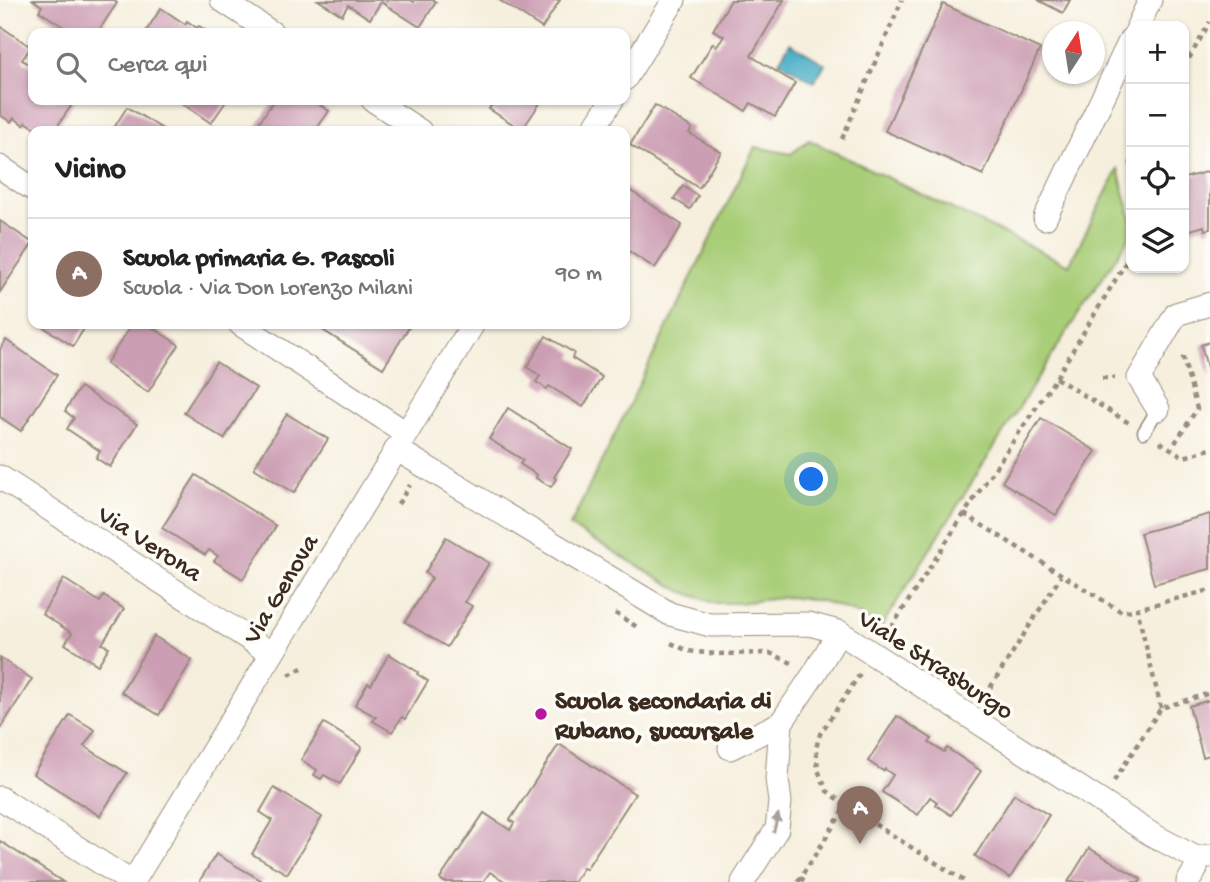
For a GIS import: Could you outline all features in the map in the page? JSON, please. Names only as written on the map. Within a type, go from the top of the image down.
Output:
[{"type":"street","points":[[222,0],[264,28]]},
{"type":"street","points":[[630,71],[674,0]]},
{"type":"street","points":[[1140,21],[1150,0]]},
{"type":"street","points":[[1045,218],[1126,50]]},
{"type":"street","points":[[381,105],[412,126]]},
{"type":"street","points":[[596,126],[609,105]]},
{"type":"street","points":[[0,167],[28,186]]},
{"type":"street","points":[[1158,409],[1139,378],[1176,314],[1210,304]]},
{"type":"street","name":"Viale Strasburgo","points":[[247,329],[401,441],[670,614],[710,625],[809,624],[839,632],[1139,827],[1203,857]]},
{"type":"street","name":"Via Genova","points":[[0,798],[132,882],[470,329]]},
{"type":"street","name":"Via Verona","points":[[0,477],[272,654]]},
{"type":"street","points":[[743,882],[777,828],[781,723],[839,632]]},
{"type":"street","points":[[730,748],[781,723]]},
{"type":"street","points":[[1188,882],[1203,857]]},
{"type":"lane","points":[[1144,432],[1158,409]]},
{"type":"path","points":[[842,139],[902,0]]},
{"type":"path","points":[[1189,58],[1210,22]]},
{"type":"path","points":[[883,639],[1056,378],[1126,262]]},
{"type":"path","points":[[1175,443],[1197,409],[1181,348]]},
{"type":"path","points":[[398,505],[407,488]]},
{"type":"path","points":[[964,514],[1122,612],[1210,590]]},
{"type":"path","points":[[982,701],[1061,576]]},
{"type":"path","points":[[1137,609],[1161,708]]},
{"type":"path","points":[[285,677],[302,668]]},
{"type":"path","points":[[865,668],[820,734],[816,748],[818,769],[827,791],[846,806],[966,882]]},
{"type":"path","points":[[1111,785],[1161,708],[1210,693]]},
{"type":"path","points":[[808,882],[799,880],[846,806]]},
{"type":"green space","points":[[809,140],[1069,265],[1118,169],[1126,199],[1126,243],[881,627],[854,612],[822,601],[788,597],[714,603],[681,591],[570,526],[755,147],[791,154]]},
{"type":"water","points":[[790,43],[825,64],[814,82],[779,61]]},
{"type":"building","points":[[33,0],[113,0],[117,3],[100,28],[65,28],[39,11],[42,6]]},
{"type":"building","points":[[318,0],[436,2],[420,27],[381,2],[370,19],[348,5],[342,15]]},
{"type":"building","points":[[499,0],[560,0],[542,28]]},
{"type":"building","points":[[731,0],[784,0],[751,56],[795,83],[775,117],[751,103],[746,111],[691,78],[713,43],[717,46],[724,36],[713,30]]},
{"type":"building","points":[[1038,0],[1070,0],[1063,13]]},
{"type":"building","points":[[943,4],[1040,49],[983,175],[885,131]]},
{"type":"building","points":[[161,8],[185,24],[187,21],[197,28],[148,28]]},
{"type":"building","points":[[0,26],[28,45],[28,51],[22,60],[28,64],[28,105],[72,105],[57,126],[32,126],[26,122],[24,125],[14,118],[11,122],[0,115]]},
{"type":"building","points":[[184,105],[224,105],[211,123]]},
{"type":"building","points":[[271,105],[320,105],[329,111],[318,126],[257,126]]},
{"type":"building","points":[[492,105],[539,105],[525,126],[516,126],[489,109]]},
{"type":"building","points":[[655,105],[692,128],[689,133],[721,152],[699,188],[630,145]]},
{"type":"building","points":[[127,107],[158,126],[115,126]]},
{"type":"building","points":[[1210,171],[1210,229],[1205,230],[1204,226],[1189,230],[1189,177]]},
{"type":"building","points":[[683,186],[698,196],[690,209],[674,199]]},
{"type":"building","points":[[630,190],[682,225],[655,268],[630,252]]},
{"type":"building","points":[[0,221],[28,240],[28,250],[0,292]]},
{"type":"building","points":[[47,329],[84,329],[73,346]]},
{"type":"building","points":[[129,329],[155,329],[179,345],[148,392],[106,364]]},
{"type":"building","points":[[321,329],[408,329],[383,368]]},
{"type":"building","points":[[546,336],[574,353],[572,358],[602,377],[583,407],[549,386],[547,389],[536,382],[540,376],[527,367]]},
{"type":"building","points":[[6,340],[57,375],[21,431],[0,417],[0,349]]},
{"type":"building","points":[[1210,342],[1210,375],[1209,375],[1201,345]]},
{"type":"building","points":[[216,362],[256,388],[224,439],[184,413]]},
{"type":"building","points":[[80,387],[137,424],[110,467],[96,458],[100,451],[67,429],[74,418],[65,411]]},
{"type":"building","points":[[508,408],[572,449],[554,477],[556,479],[551,487],[520,464],[523,460],[489,439]]},
{"type":"building","points":[[287,414],[328,439],[294,493],[254,468]]},
{"type":"building","points":[[1041,418],[1096,451],[1056,515],[1002,482]]},
{"type":"building","points":[[196,475],[276,526],[243,579],[214,561],[218,556],[209,550],[205,555],[162,528]]},
{"type":"building","points":[[1210,514],[1210,569],[1154,584],[1140,533]]},
{"type":"building","points":[[446,537],[489,563],[465,602],[472,606],[447,647],[405,622],[432,578],[425,573]]},
{"type":"building","points":[[64,579],[100,602],[104,596],[124,609],[102,644],[109,647],[98,665],[65,644],[72,633],[42,614]]},
{"type":"building","points":[[154,636],[192,660],[159,715],[121,692]]},
{"type":"building","points":[[389,654],[428,681],[405,719],[402,717],[392,732],[373,721],[376,717],[355,705],[368,683],[371,685]]},
{"type":"building","points":[[0,658],[32,679],[0,729]]},
{"type":"building","points":[[1210,700],[1210,755],[1203,757],[1189,706]]},
{"type":"building","points":[[70,715],[95,730],[84,746],[127,773],[100,816],[33,774]]},
{"type":"building","points":[[897,716],[932,739],[929,743],[944,752],[947,748],[981,771],[951,815],[936,805],[937,802],[930,797],[918,815],[882,792],[893,775],[868,761]]},
{"type":"building","points":[[324,723],[362,747],[340,784],[324,775],[321,779],[314,775],[317,770],[301,760]]},
{"type":"building","points":[[559,744],[635,794],[586,869],[583,868],[574,882],[506,882],[490,872],[483,882],[444,882],[440,879],[484,813],[510,830],[514,823],[510,820]]},
{"type":"building","points":[[274,788],[322,817],[287,874],[252,854],[272,820],[260,812]]},
{"type":"building","points":[[1014,794],[1049,815],[1010,878],[975,856]]},
{"type":"building","points":[[0,841],[63,882],[0,882]]},
{"type":"building","points":[[1089,848],[1141,879],[1140,882],[1068,882]]},
{"type":"building","points":[[216,854],[264,882],[199,882]]},
{"type":"place","name":"Scuola secondaria di Rubano, succursale","points":[[541,714]]},
{"type":"place","name":"Scuola primaria G. Pascoli","points":[[860,844]]}]
